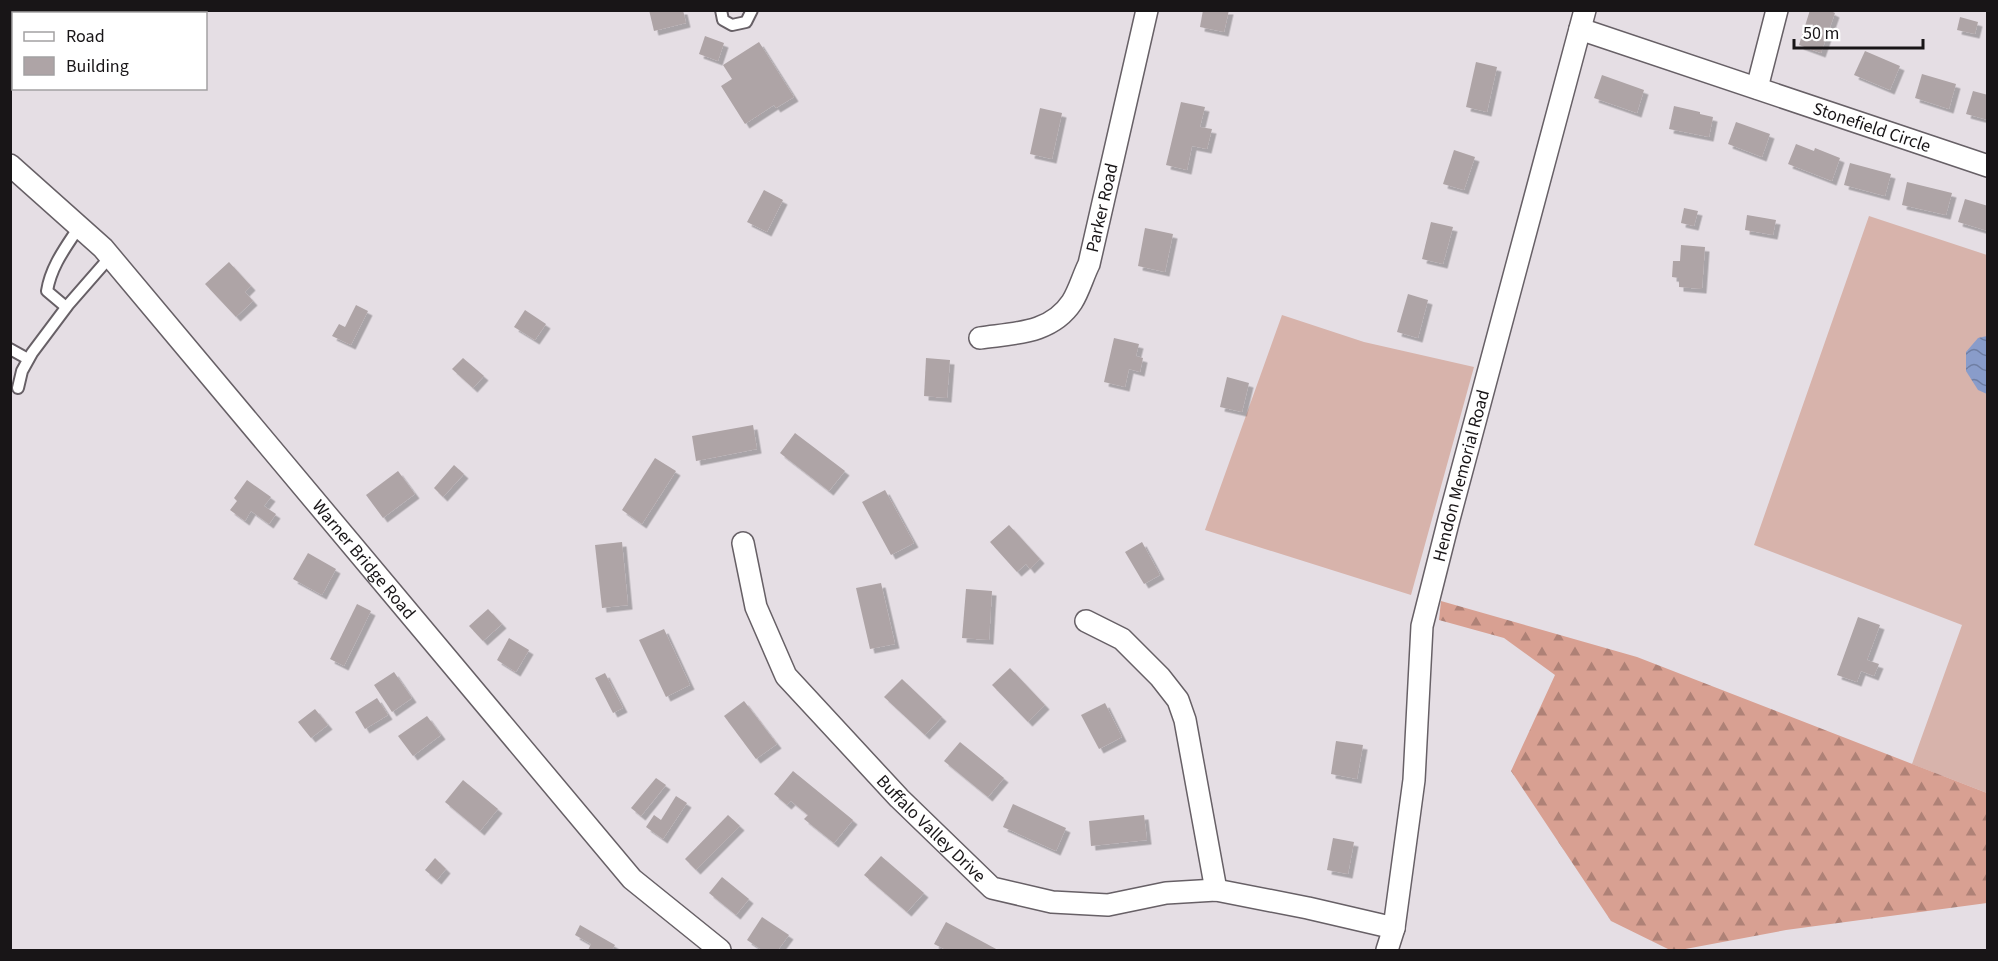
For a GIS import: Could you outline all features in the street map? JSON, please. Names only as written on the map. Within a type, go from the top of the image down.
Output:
[{"type":"street","name":"Parker Road","points":[[981,338],[1035,330],[1056,321],[1072,302],[1089,264],[1147,10]]},
{"type":"street","points":[[1757,88],[1777,10]]},
{"type":"street","name":"Stonefield Circle","points":[[1582,20],[1757,88],[1988,166]]},
{"type":"street","name":"Hendon Memorial Road","points":[[1387,951],[1395,928],[1414,780],[1422,626],[1582,20]]},
{"type":"street","name":"Warner Bridge Road","points":[[10,165],[79,226],[110,257],[632,879],[720,951]]},
{"type":"street","name":"Buffalo Valley Drive","points":[[743,543],[756,607],[786,676],[899,798],[992,888],[1052,902],[1108,905],[1166,893],[1216,890],[1395,928]]},
{"type":"street","points":[[1086,621],[1122,639],[1160,676],[1178,700],[1185,720],[1216,890]]},
{"type":"lane","points":[[722,10],[723,20],[732,25],[746,22],[752,10]]},
{"type":"lane","points":[[66,307],[47,291],[48,281],[54,266],[79,226]]},
{"type":"lane","points":[[18,388],[22,370],[28,359],[66,307],[110,257]]},
{"type":"lane","points":[[10,349],[28,359]]},
{"type":"shaded area","points":[[1869,216],[1987,255],[1987,793],[1912,764],[1962,625],[1754,545]]},
{"type":"shaded area","points":[[1282,315],[1364,342],[1474,367],[1411,595],[1205,530]]},
{"type":"green space","points":[[1441,601],[1637,657],[1987,793],[1987,903],[1786,930],[1680,950],[1670,950],[1611,921],[1511,771],[1555,675],[1504,638],[1439,620]]},
{"type":"water","points":[[1988,336],[1987,394],[1978,390],[1966,371],[1966,352],[1978,338]]},
{"type":"building","points":[[649,10],[683,10],[686,23],[654,31]]},
{"type":"building","points":[[1203,10],[1229,10],[1224,32],[1200,27]]},
{"type":"building","points":[[1810,10],[1829,10],[1835,13],[1821,53],[1799,45]]},
{"type":"building","points":[[1960,17],[1978,22],[1975,34],[1957,30]]},
{"type":"building","points":[[705,36],[724,43],[718,61],[699,54]]},
{"type":"building","points":[[759,42],[794,97],[776,108],[774,105],[745,124],[721,86],[732,79],[723,65]]},
{"type":"building","points":[[1865,51],[1900,66],[1890,90],[1854,75]]},
{"type":"building","points":[[1476,62],[1497,67],[1487,112],[1466,107]]},
{"type":"building","points":[[1922,74],[1956,84],[1949,109],[1915,98]]},
{"type":"building","points":[[1602,75],[1644,90],[1637,113],[1594,98]]},
{"type":"building","points":[[1973,91],[1988,95],[1988,120],[1966,114]]},
{"type":"building","points":[[1181,102],[1205,107],[1200,127],[1212,129],[1207,149],[1192,146],[1187,170],[1166,165]]},
{"type":"building","points":[[1674,106],[1713,117],[1709,137],[1669,129]]},
{"type":"building","points":[[1040,108],[1062,113],[1052,159],[1030,154]]},
{"type":"building","points":[[1736,122],[1770,134],[1762,157],[1728,144]]},
{"type":"building","points":[[1796,144],[1814,151],[1815,148],[1840,158],[1832,181],[1788,164]]},
{"type":"building","points":[[1454,150],[1475,157],[1464,190],[1443,184]]},
{"type":"building","points":[[1850,163],[1891,174],[1885,196],[1844,185]]},
{"type":"building","points":[[1907,182],[1952,193],[1946,215],[1902,205]]},
{"type":"building","points":[[764,190],[783,200],[767,232],[747,222]]},
{"type":"building","points":[[1965,199],[1988,206],[1988,231],[1958,222]]},
{"type":"building","points":[[1684,208],[1698,211],[1694,226],[1681,223]]},
{"type":"building","points":[[1747,215],[1776,220],[1773,235],[1745,230]]},
{"type":"building","points":[[1431,222],[1453,227],[1443,264],[1422,259]]},
{"type":"building","points":[[1145,228],[1173,234],[1165,272],[1138,266]]},
{"type":"building","points":[[1681,245],[1705,247],[1702,289],[1679,287],[1679,278],[1672,277],[1673,261],[1680,261]]},
{"type":"building","points":[[229,262],[251,286],[245,292],[253,301],[236,317],[205,284]]},
{"type":"building","points":[[1408,294],[1428,300],[1418,338],[1397,332]]},
{"type":"building","points":[[356,305],[368,311],[351,345],[332,336],[339,324],[345,327]]},
{"type":"building","points":[[525,310],[546,324],[535,340],[514,327]]},
{"type":"building","points":[[1114,338],[1139,344],[1136,356],[1143,358],[1140,372],[1129,369],[1125,387],[1104,382]]},
{"type":"building","points":[[463,358],[484,376],[473,388],[452,369]]},
{"type":"building","points":[[926,358],[950,360],[947,398],[924,396]]},
{"type":"building","points":[[1227,377],[1249,383],[1242,412],[1220,407]]},
{"type":"building","points":[[753,425],[757,449],[696,461],[692,436]]},
{"type":"building","points":[[795,433],[845,471],[829,491],[780,453]]},
{"type":"building","points":[[655,458],[676,471],[642,524],[622,510]]},
{"type":"building","points":[[454,465],[464,474],[443,497],[434,488]]},
{"type":"building","points":[[398,471],[415,494],[383,518],[366,495]]},
{"type":"building","points":[[247,480],[271,497],[264,506],[276,514],[269,524],[251,511],[245,521],[230,510],[237,501],[234,498]]},
{"type":"building","points":[[885,490],[914,543],[891,555],[862,502]]},
{"type":"building","points":[[1009,525],[1040,559],[1030,569],[1026,564],[1017,572],[990,542]]},
{"type":"building","points":[[622,542],[628,605],[602,608],[595,545]]},
{"type":"building","points":[[1142,542],[1160,575],[1144,584],[1125,552]]},
{"type":"building","points":[[308,553],[336,569],[322,595],[293,579]]},
{"type":"building","points":[[881,583],[895,644],[870,649],[856,588]]},
{"type":"building","points":[[966,589],[992,591],[989,640],[962,638]]},
{"type":"building","points":[[357,604],[371,611],[344,666],[330,659]]},
{"type":"building","points":[[488,609],[502,624],[483,641],[469,626]]},
{"type":"building","points":[[1858,617],[1880,625],[1867,660],[1879,664],[1874,676],[1861,671],[1857,682],[1837,675]]},
{"type":"building","points":[[664,629],[690,685],[666,697],[639,640]]},
{"type":"building","points":[[509,638],[529,650],[516,672],[497,660]]},
{"type":"building","points":[[1010,668],[1045,705],[1028,722],[992,685]]},
{"type":"building","points":[[394,672],[412,698],[392,712],[374,685]]},
{"type":"building","points":[[605,673],[623,708],[613,713],[595,678]]},
{"type":"building","points":[[902,679],[942,717],[925,735],[884,697]]},
{"type":"building","points":[[377,698],[388,715],[365,729],[355,712]]},
{"type":"building","points":[[744,701],[777,744],[756,759],[724,716]]},
{"type":"building","points":[[1105,703],[1122,737],[1099,749],[1081,715]]},
{"type":"building","points":[[315,709],[328,725],[311,738],[298,722]]},
{"type":"building","points":[[427,716],[441,735],[413,756],[398,736]]},
{"type":"building","points":[[1336,741],[1363,745],[1357,779],[1331,774]]},
{"type":"building","points":[[960,742],[1004,778],[988,797],[944,761]]},
{"type":"building","points":[[793,771],[853,820],[834,843],[804,819],[808,815],[791,801],[787,805],[774,794]]},
{"type":"building","points":[[656,778],[666,785],[641,816],[631,808]]},
{"type":"building","points":[[463,780],[498,809],[480,831],[445,802]]},
{"type":"building","points":[[676,796],[687,803],[663,839],[646,827],[654,815],[661,820]]},
{"type":"building","points":[[1013,804],[1066,828],[1056,851],[1003,827]]},
{"type":"building","points":[[728,815],[740,826],[696,870],[685,859]]},
{"type":"building","points":[[1144,815],[1147,840],[1091,846],[1089,821]]},
{"type":"building","points":[[1333,838],[1354,842],[1348,874],[1327,870]]},
{"type":"building","points":[[881,856],[924,893],[907,912],[864,875]]},
{"type":"building","points":[[435,858],[446,869],[437,880],[425,870]]},
{"type":"building","points":[[722,877],[749,899],[736,915],[709,893]]},
{"type":"building","points":[[762,917],[789,935],[778,950],[762,950],[747,940]]},
{"type":"building","points":[[946,922],[998,950],[946,950],[934,944]]},
{"type":"building","points":[[580,925],[615,945],[612,950],[588,950],[591,944],[575,935]]}]
